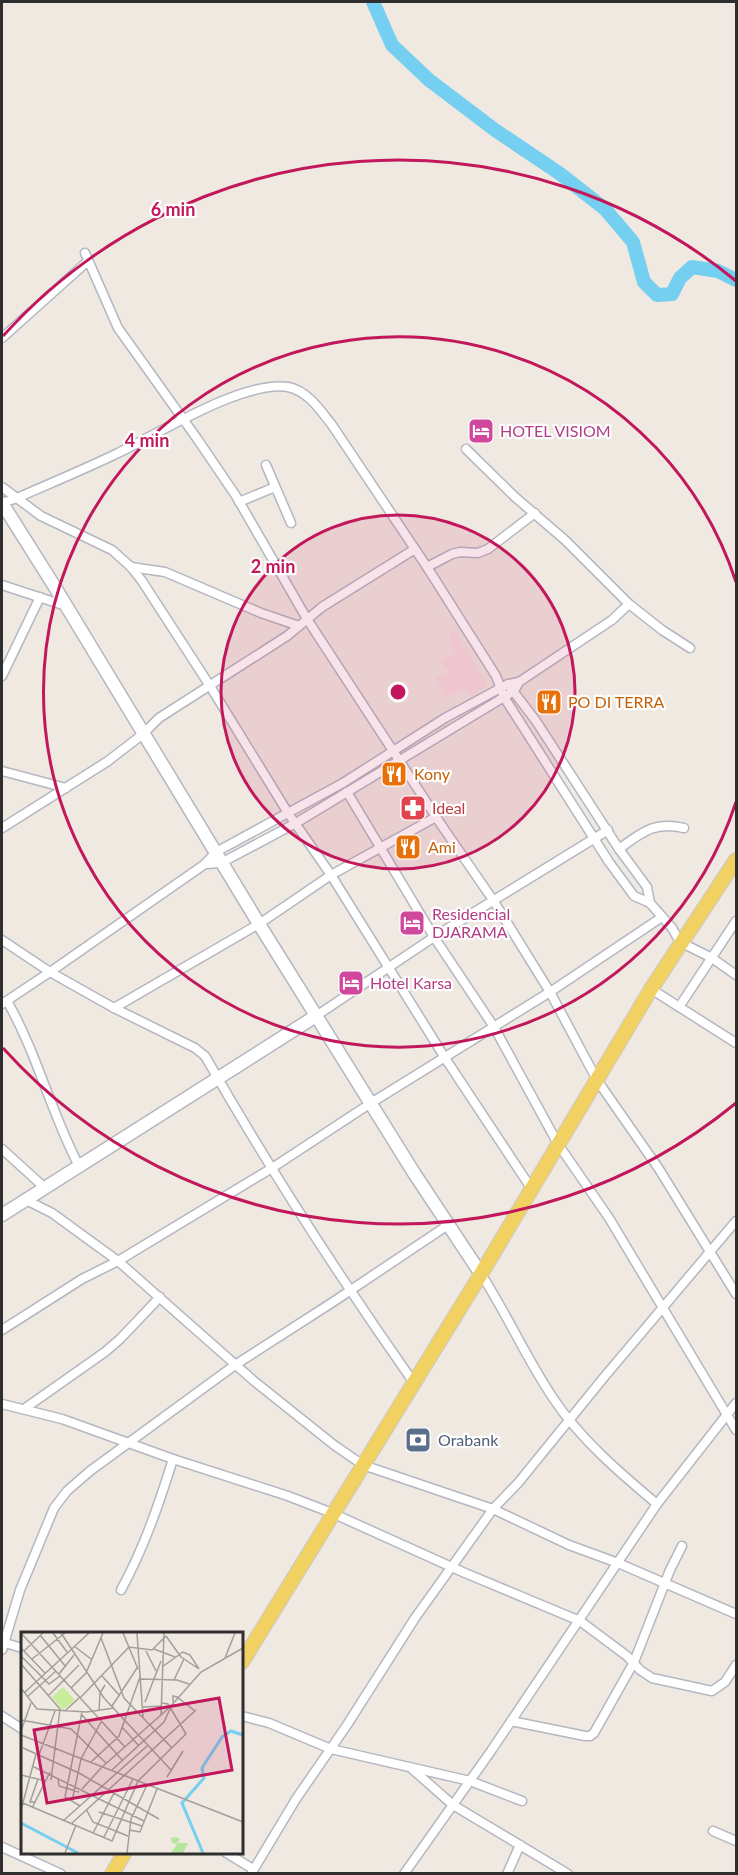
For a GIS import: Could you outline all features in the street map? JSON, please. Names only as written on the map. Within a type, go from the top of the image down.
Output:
[{"type":"main road","points":[[2,503],[316,1016],[481,1274]]},
{"type":"main road","points":[[243,1660],[481,1274],[680,942],[736,863]]},
{"type":"main road","points":[[2,1215],[316,1016]]},
{"type":"main road","points":[[112,1874],[124,1854]]},
{"type":"street","points":[[2,338],[87,257],[118,328],[239,502],[307,619],[493,900],[550,992],[597,1080],[659,1169],[736,1294]]},
{"type":"street","points":[[2,503],[117,454],[183,419],[254,389],[278,386],[299,390],[319,408],[333,425],[427,567],[496,676],[502,693],[634,896],[650,903],[672,927],[680,942],[712,958],[736,975]]},
{"type":"street","points":[[466,449],[515,498],[566,540],[629,604],[690,648]]},
{"type":"street","points":[[267,465],[291,523]]},
{"type":"street","points":[[2,487],[40,516],[112,550],[131,567],[157,602],[288,813],[331,874],[445,1058],[531,1188]]},
{"type":"street","points":[[239,502],[275,487]]},
{"type":"street","points":[[427,567],[452,554],[478,553],[488,549],[535,513]]},
{"type":"street","points":[[2,828],[108,760],[152,724],[299,626],[322,608],[415,549]]},
{"type":"street","points":[[131,567],[165,572],[261,613],[299,626]]},
{"type":"street","points":[[2,585],[66,606]]},
{"type":"street","points":[[2,676],[40,597]]},
{"type":"street","points":[[218,857],[296,823],[400,760],[612,620],[629,604]]},
{"type":"street","points":[[496,676],[511,687],[536,721],[619,849],[647,887],[650,903]]},
{"type":"street","points":[[80,1166],[63,1135],[46,1089],[4,1002],[205,864],[288,813],[343,783],[446,718],[502,693]]},
{"type":"street","points":[[2,771],[66,788]]},
{"type":"street","points":[[347,792],[434,937],[494,1027],[558,1144],[594,1195],[736,1430]]},
{"type":"street","points":[[114,1008],[259,924],[331,874],[436,817]]},
{"type":"street","points":[[619,849],[637,835],[658,826],[684,828]]},
{"type":"street","points":[[316,1016],[434,937],[608,830]]},
{"type":"street","points":[[2,1329],[82,1279],[118,1261],[272,1168],[371,1103],[550,992],[662,917]]},
{"type":"street","points":[[679,1007],[736,921]]},
{"type":"street","points":[[2,940],[50,972],[114,1008],[195,1048],[205,1056],[272,1168],[373,1326],[414,1383]]},
{"type":"street","points":[[651,989],[736,1043]]},
{"type":"street","points":[[2,1149],[45,1188]]},
{"type":"street","points":[[26,1200],[52,1213],[118,1261],[201,1332],[235,1365],[334,1445],[363,1465],[493,1509],[569,1545],[618,1563],[736,1614]]},
{"type":"street","points":[[228,1854],[252,1871],[296,1799],[415,1618],[493,1509],[518,1483],[736,1221]]},
{"type":"street","points":[[21,1648],[2,1645],[20,1590],[54,1508],[67,1491],[235,1365],[448,1225]]},
{"type":"street","points":[[481,1274],[553,1398],[569,1420],[630,1482],[657,1504]]},
{"type":"street","points":[[24,1409],[105,1352],[160,1298]]},
{"type":"street","points":[[404,1874],[580,1621],[657,1504],[736,1403]]},
{"type":"street","points":[[2,1404],[62,1419],[173,1459],[288,1496],[332,1514],[580,1621],[652,1678],[712,1691],[725,1682],[736,1665]]},
{"type":"street","points":[[121,1590],[138,1559],[150,1530],[173,1459]]},
{"type":"street","points":[[511,1721],[590,1736],[597,1728],[634,1662],[682,1546]]},
{"type":"street","points":[[2,1716],[21,1728]]},
{"type":"street","points":[[243,1716],[269,1723],[331,1749],[470,1781],[522,1801]]},
{"type":"street","points":[[411,1768],[453,1805],[568,1874]]},
{"type":"street","points":[[714,1831],[736,1841]]},
{"type":"street","points":[[507,1874],[520,1845]]},
{"type":"street","points":[[2,1847],[61,1874]]},
{"type":"shaded area","points":[[453,629],[488,685],[472,696],[464,689],[446,698],[436,678],[450,671],[444,667],[441,660],[456,652],[448,643],[452,640],[449,635]]},
{"type":"waterway","points":[[373,2],[392,45],[429,80],[495,130],[559,173],[605,209],[633,242],[644,282],[657,295],[672,294],[680,278],[692,267],[718,271],[736,280]]},
{"type":"place","name":"HOTEL VISIOM","points":[[481,431]]},
{"type":"place","name":"PO DI TERRA","points":[[549,702]]},
{"type":"place","name":"Kony","points":[[394,774]]},
{"type":"place","name":"Ideal","points":[[413,808]]},
{"type":"place","name":"Ami","points":[[408,847]]},
{"type":"place","name":"Residencial DJARAMA","points":[[412,923]]},
{"type":"place","name":"Hotel Karsa","points":[[351,983]]},
{"type":"place","name":"Orabank","points":[[418,1440]]}]
